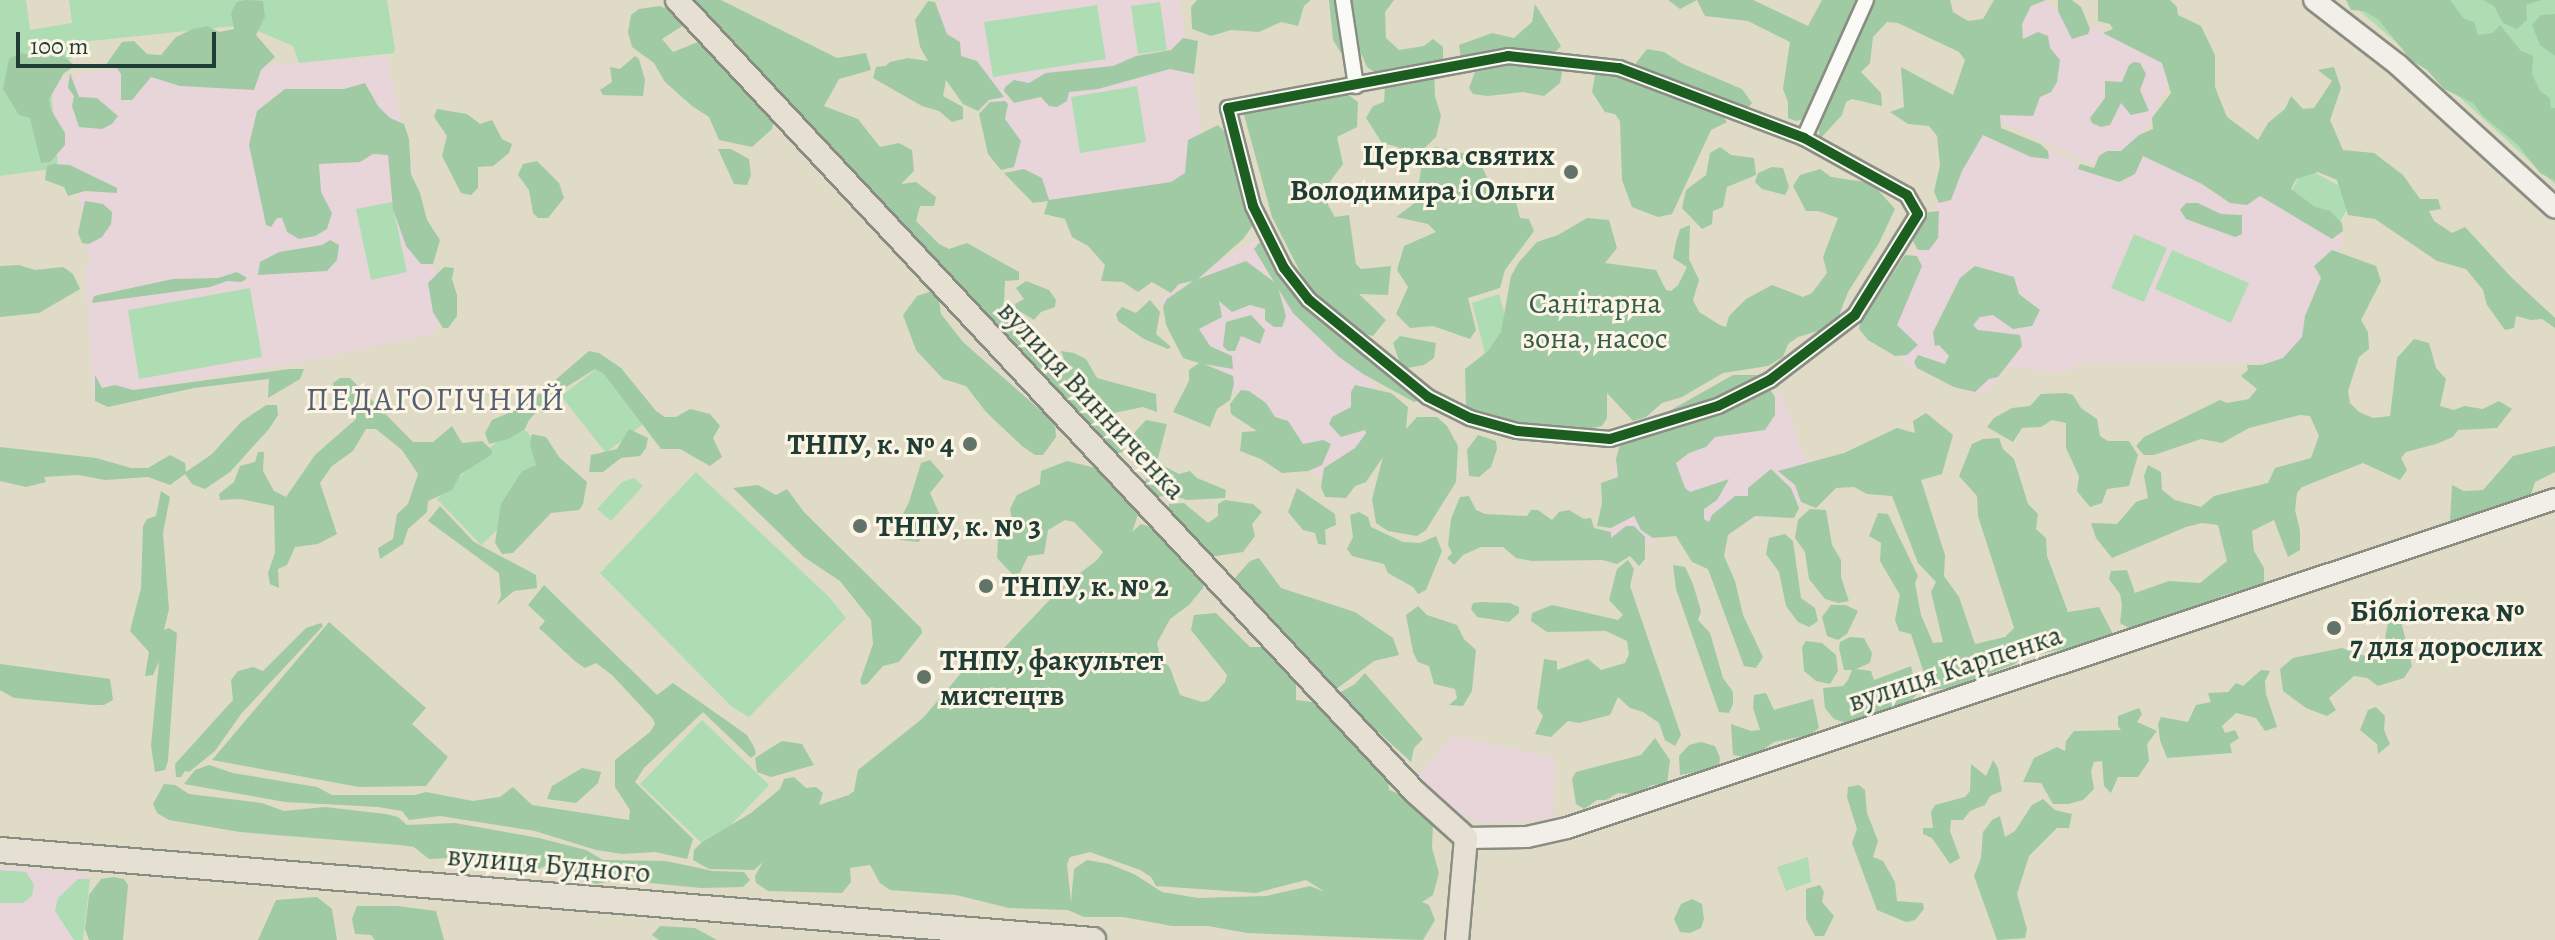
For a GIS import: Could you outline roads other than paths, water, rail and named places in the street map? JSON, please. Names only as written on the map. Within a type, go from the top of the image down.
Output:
[{"type":"highway","name":"вулиця Будного","points":[[0,850],[1093,940]]},
{"type":"main road","name":"вулиця Винниченка","points":[[677,0],[1415,792],[1466,838]]},
{"type":"main road","points":[[2314,0],[2398,65],[2555,208]]},
{"type":"main road","name":"вулиця Карпенка","points":[[1466,838],[1527,837],[1567,828],[2555,499]]},
{"type":"main road","points":[[1457,940],[1466,838]]},
{"type":"street","points":[[1343,0],[1356,86]]},
{"type":"street","points":[[1804,138],[1866,0]]},
{"type":"street","points":[[1508,56],[1619,68],[1804,138],[1907,195],[1918,214],[1855,315],[1770,380],[1718,406],[1610,439],[1517,431],[1470,418],[1428,397],[1309,300],[1284,268],[1253,206],[1228,108],[1356,86],[1508,56]]},
{"type":"place","name":"Церква святих Володимира і Ольги","points":[[1571,172]]},
{"type":"place","name":"ТНПУ, к. № 4","points":[[970,444]]},
{"type":"place","name":"ТНПУ, к. № 3","points":[[860,526]]},
{"type":"place","name":"ТНПУ, к. № 2","points":[[986,586]]},
{"type":"place","name":"Бібліотека № 7 для дорослих","points":[[2334,628]]},
{"type":"place","name":"ТНПУ, факультет мистецтв","points":[[924,677]]},
{"type":"district","name":"ПЕДАГОГІЧНИЙ","points":[[436,399]]},
{"type":"park label","name":"Санітарна зона, насос","points":[[1595,320]]}]
